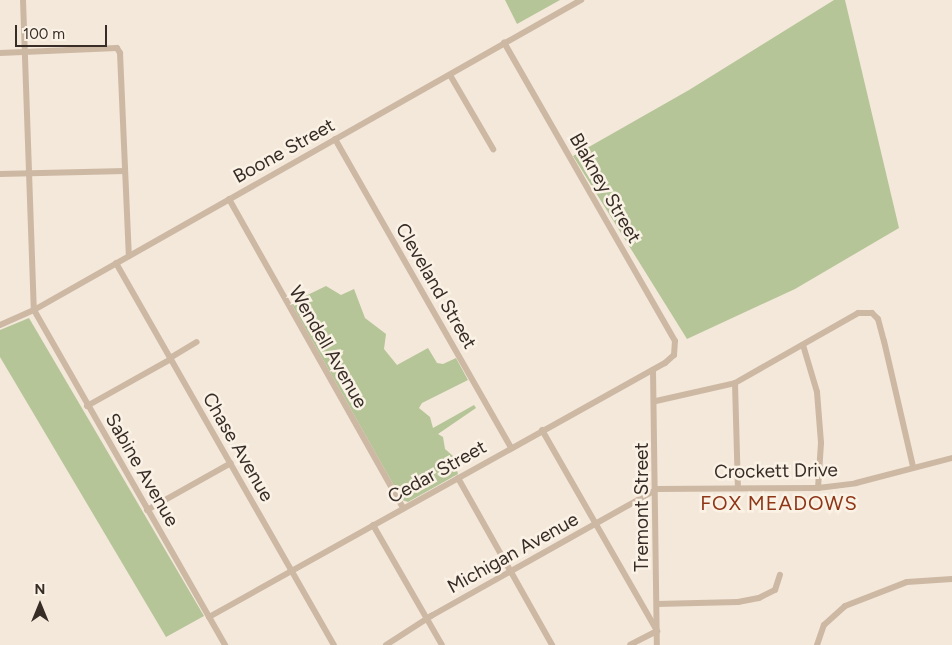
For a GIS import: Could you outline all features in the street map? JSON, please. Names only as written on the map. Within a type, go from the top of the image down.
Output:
[{"type":"street","points":[[23,0],[34,310]]},
{"type":"street","name":"Boone Street","points":[[0,325],[34,310],[580,0]]},
{"type":"street","name":"Blakney Street","points":[[504,43],[670,332],[676,350]]},
{"type":"street","points":[[0,53],[117,48],[122,60],[129,256]]},
{"type":"street","points":[[450,74],[493,149]]},
{"type":"street","name":"Cleveland Street","points":[[336,139],[511,448]]},
{"type":"street","points":[[0,174],[125,171]]},
{"type":"street","name":"Wendell Avenue","points":[[229,199],[403,508]]},
{"type":"street","name":"Chase Avenue","points":[[116,263],[334,645]]},
{"type":"street","name":"Sabine Avenue","points":[[34,310],[87,406],[225,645]]},
{"type":"street","points":[[656,400],[735,383],[804,346],[858,313],[872,313],[878,319],[913,467]]},
{"type":"street","points":[[87,406],[198,342]]},
{"type":"street","points":[[804,346],[817,392],[821,443],[818,488]]},
{"type":"street","name":"Cedar Street","points":[[209,617],[542,430],[653,370],[670,359],[676,350]]},
{"type":"street","name":"Tremont Street","points":[[653,370],[656,400],[657,645]]},
{"type":"street","points":[[735,383],[738,488]]},
{"type":"street","points":[[542,430],[594,524],[657,631],[630,645]]},
{"type":"street","name":"Crockett Drive","points":[[657,490],[818,488],[856,483],[952,458]]},
{"type":"street","points":[[147,510],[231,463]]},
{"type":"street","points":[[458,478],[506,559],[510,572],[552,645]]},
{"type":"street","name":"Michigan Avenue","points":[[386,645],[427,619],[657,490]]},
{"type":"street","points":[[373,525],[442,645]]},
{"type":"street","points":[[657,604],[738,602],[759,598],[775,590],[780,575]]},
{"type":"street","points":[[817,645],[824,625],[839,610],[887,588],[907,582],[952,579]]},
{"type":"green space","points":[[505,0],[560,0],[517,24]]},
{"type":"green space","points":[[834,0],[845,0],[899,228],[795,289],[687,339],[573,156],[689,90]]},
{"type":"green space","points":[[326,286],[341,295],[354,289],[365,318],[386,334],[384,349],[397,365],[428,348],[437,363],[443,364],[456,358],[468,380],[422,403],[419,408],[430,417],[433,428],[474,405],[476,408],[438,434],[443,437],[445,449],[453,456],[458,474],[408,502],[402,500],[291,303]]},
{"type":"green space","points":[[29,318],[204,616],[166,637],[0,357],[0,330]]},
{"type":"district","name":"FOX MEADOWS","points":[[779,503]]}]
